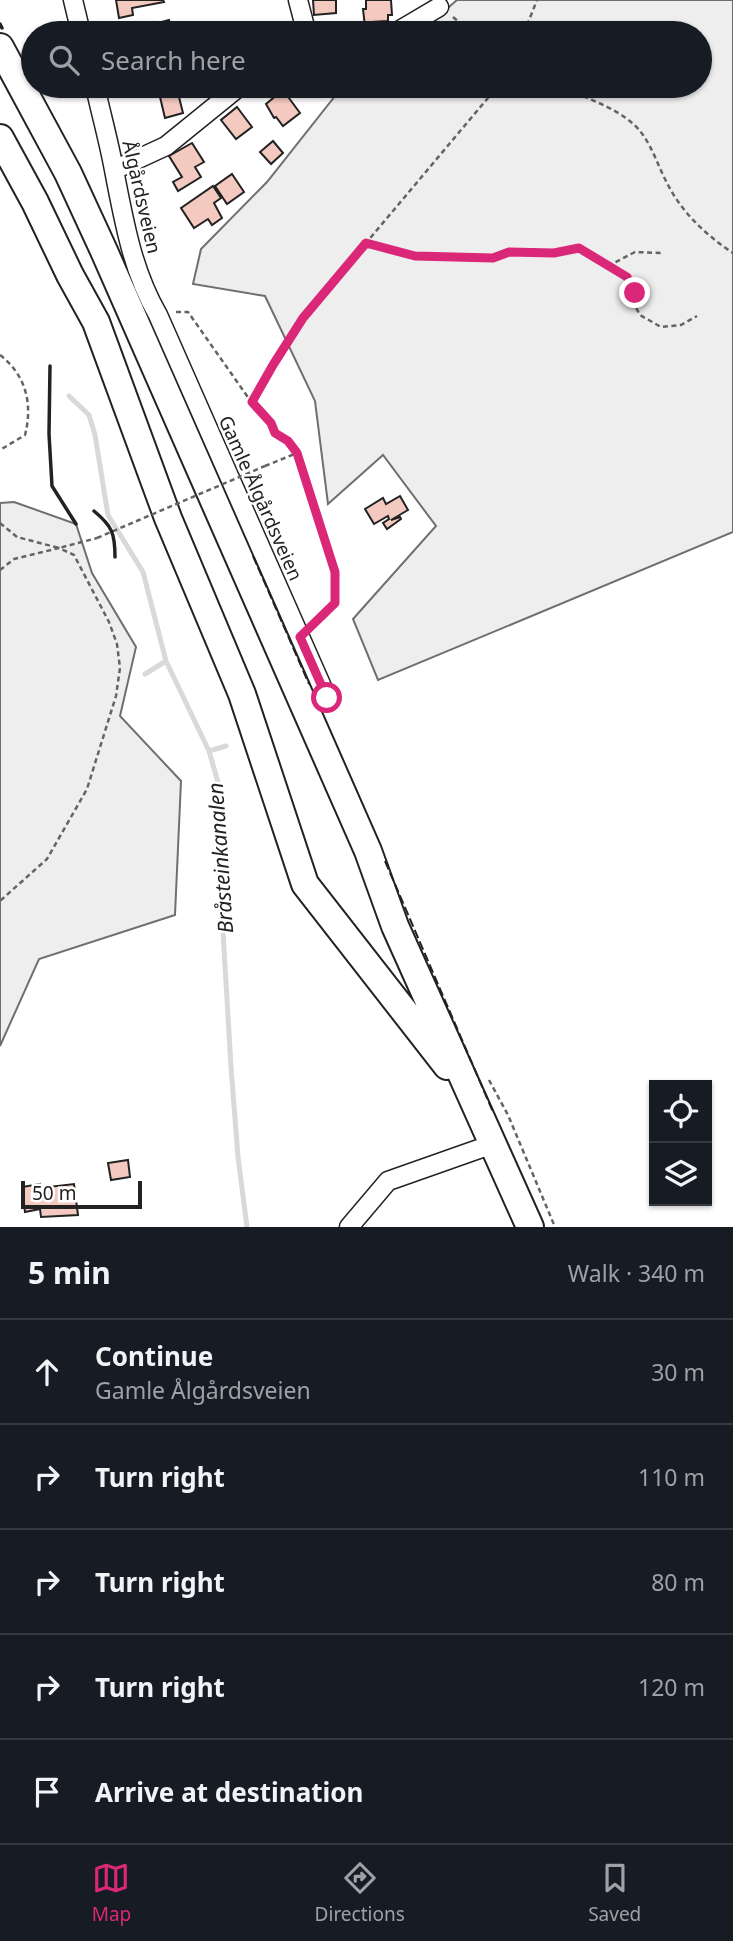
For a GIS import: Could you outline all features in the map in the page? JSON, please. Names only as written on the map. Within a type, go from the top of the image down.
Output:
[{"type":"highway","points":[[0,47],[21,86]]},
{"type":"highway","points":[[28,98],[68,173],[104,251],[368,851],[395,926],[482,1090],[493,1144],[530,1227]]},
{"type":"highway","points":[[0,138],[96,322],[168,518],[242,694],[305,884],[482,1090]]},
{"type":"street","points":[[73,0],[78,21]]},
{"type":"street","points":[[298,0],[303,21]]},
{"type":"street","points":[[424,21],[445,12]]},
{"type":"street","name":"Ålgårdsveien","points":[[98,98],[124,227],[145,293],[167,313]]},
{"type":"street","points":[[114,170],[166,146],[225,98]]},
{"type":"street","name":"Gamle Ålgårdsveien","points":[[167,313],[327,698]]},
{"type":"street","points":[[349,1227],[388,1181],[493,1144]]},
{"type":"path","points":[[529,21],[537,0]]},
{"type":"path","points":[[445,12],[457,21]]},
{"type":"path","points":[[252,402],[303,318],[488,98]]},
{"type":"path","points":[[585,98],[622,116],[643,134],[669,188],[688,215],[711,239],[733,253]]},
{"type":"path","points":[[366,243],[415,256],[493,258],[509,252],[554,253],[579,248],[627,277],[635,293],[634,304],[640,314],[661,327],[681,325],[697,316]]},
{"type":"path","points":[[608,266],[635,252],[661,253]]},
{"type":"path","points":[[167,313],[188,312],[252,402],[271,423],[275,433],[288,441],[297,453],[335,572],[335,603],[300,637]]},
{"type":"path","points":[[0,355],[11,363],[24,386],[30,405],[25,435],[0,450]]},
{"type":"path","points":[[0,570],[14,559],[97,538],[297,453]]},
{"type":"path","points":[[0,523],[17,537],[59,548],[74,555],[109,622],[117,643],[120,668],[116,696],[87,789],[59,842],[39,868],[0,901]]},
{"type":"path","points":[[482,1090],[508,1115],[555,1227]]},
{"type":"shaded area","points":[[457,0],[733,0],[733,532],[378,680],[353,619],[436,526],[383,455],[328,504],[315,401],[265,296],[193,284],[201,249],[267,182],[334,98],[712,98],[712,21],[433,21]]},
{"type":"shaded area","points":[[14,502],[76,524],[92,573],[136,647],[120,716],[181,781],[175,915],[39,959],[0,1046],[0,503]]},
{"type":"building","points":[[116,0],[164,2],[132,8],[133,15],[119,18]]},
{"type":"building","points":[[313,0],[336,0],[336,13],[314,15]]},
{"type":"building","points":[[366,0],[391,0],[392,15],[388,15],[388,21],[364,21],[363,9],[366,9]]},
{"type":"building","points":[[160,98],[179,98],[183,113],[165,118]]},
{"type":"building","points":[[273,98],[289,98],[300,113],[283,126],[274,118],[266,104]]},
{"type":"building","points":[[237,107],[252,127],[236,139],[221,120]]},
{"type":"building","points":[[273,141],[283,153],[271,164],[260,152]]},
{"type":"building","points":[[192,143],[204,162],[195,167],[201,177],[178,191],[173,182],[182,177],[169,156]]},
{"type":"building","points":[[232,174],[244,192],[227,204],[215,186]]},
{"type":"building","points":[[213,186],[221,198],[214,203],[222,218],[212,225],[208,219],[194,228],[181,208]]},
{"type":"building","points":[[400,496],[408,510],[391,520],[401,519],[387,529],[383,523],[389,519],[388,516],[374,524],[365,509],[383,498],[386,504]]},
{"type":"building","points":[[128,1160],[130,1177],[111,1180],[108,1163]]},
{"type":"building","points":[[40,1184],[40,1188],[74,1184],[78,1215],[41,1217],[40,1209],[25,1212],[22,1187]]},
{"type":"waterway","name":"Bråsteinkanalen","points":[[69,396],[89,415],[95,435],[108,515],[143,572],[166,661],[209,751],[219,786],[220,881],[231,1067],[247,1227]]},
{"type":"waterway","points":[[145,674],[166,661]]},
{"type":"waterway","points":[[209,751],[226,746]]},
{"type":"fence","points":[[253,556],[309,684]]},
{"type":"fence","points":[[385,861],[493,1112]]},
{"type":"wall","points":[[0,24],[2,28]]},
{"type":"wall","points":[[50,366],[49,434],[52,486],[76,524]]},
{"type":"wall","points":[[94,511],[111,531],[115,557]]},
{"type":"route","points":[[327,698],[300,637],[335,603],[335,572],[297,453],[288,441],[275,433],[271,423],[252,402],[303,318],[366,243],[415,256],[493,258],[509,252],[554,253],[579,248],[627,277],[635,293]]}]
